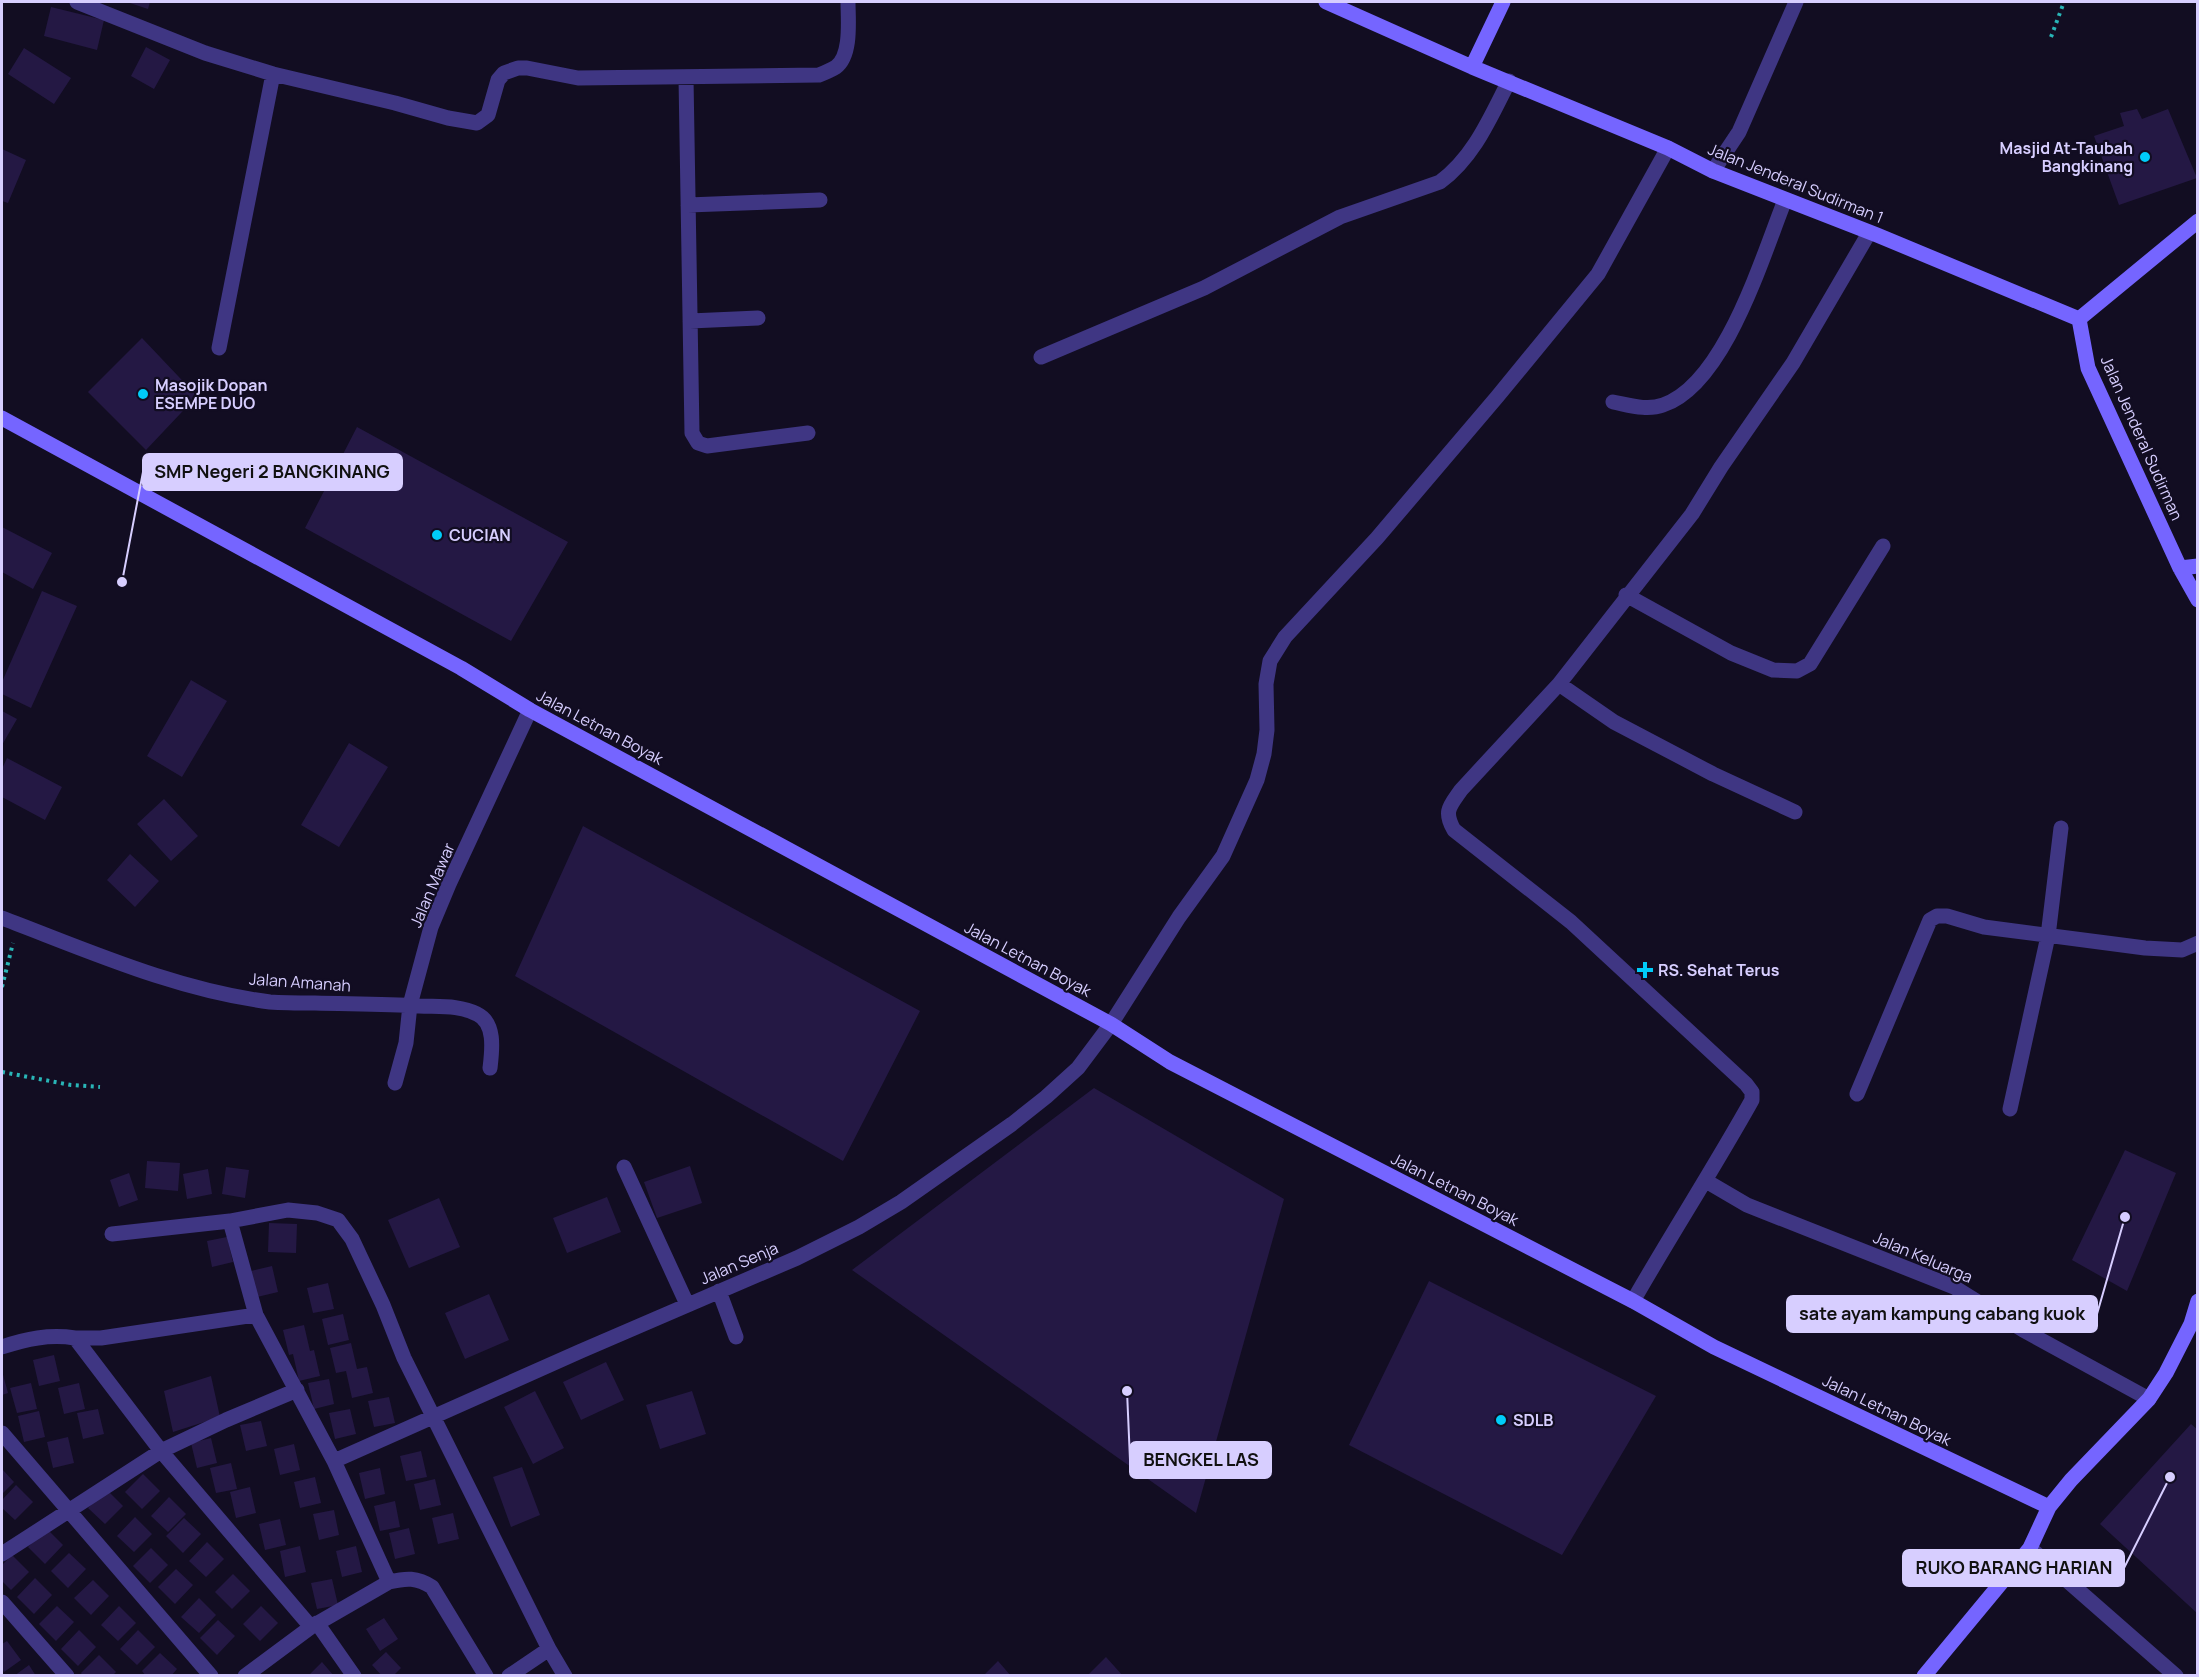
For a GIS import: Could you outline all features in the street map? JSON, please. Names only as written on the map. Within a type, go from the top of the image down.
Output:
[{"type":"street","points":[[77,2],[204,53],[273,74],[448,118],[477,123],[488,115],[498,80],[510,69],[527,68],[578,78],[819,75],[838,65],[845,53],[848,36],[848,2]]},
{"type":"street","name":"Jalan Jenderal Sudirman 1","points":[[1326,2],[1472,67],[1668,147],[1713,171],[1869,232],[2079,319]]},
{"type":"street","points":[[1472,67],[1503,2]]},
{"type":"street","points":[[1713,171],[1739,132],[1796,2]]},
{"type":"street","points":[[219,348],[273,74]]},
{"type":"street","points":[[686,78],[692,434],[698,442],[707,446],[808,433]]},
{"type":"street","points":[[1041,357],[1204,288],[1340,217],[1440,182],[1454,172],[1473,150],[1509,81]]},
{"type":"street","name":"Jalan Senja","points":[[334,1461],[718,1291],[798,1258],[860,1227],[901,1202],[1012,1124],[1078,1068],[1111,1024],[1179,917],[1223,856],[1259,771],[1267,730],[1266,684],[1270,661],[1285,637],[1384,530],[1598,274],[1668,147]]},
{"type":"street","points":[[688,205],[820,200]]},
{"type":"street","points":[[1613,402],[1647,408],[1663,406],[1676,399],[1704,375],[1731,334],[1785,200]]},
{"type":"street","points":[[2079,319],[2198,221]]},
{"type":"street","points":[[1633,1301],[1706,1181],[1752,1100],[1752,1092],[1571,922],[1454,830],[1448,820],[1448,809],[1461,790],[1559,684],[1626,595],[1692,514],[1792,363],[1869,232]]},
{"type":"street","points":[[690,321],[758,318]]},
{"type":"street","name":"Jalan Jenderal Sudirman","points":[[2079,319],[2088,368],[2180,568],[2198,600]]},
{"type":"street","name":"Jalan Letnan Boyak","points":[[2,418],[461,668],[530,710],[1111,1024],[1170,1062],[1633,1301],[1714,1347],[2049,1507]]},
{"type":"street","points":[[1626,595],[1731,653],[1773,670],[1797,671],[1810,664],[1883,546]]},
{"type":"street","points":[[2180,568],[2198,566]]},
{"type":"street","points":[[1559,684],[1614,723],[1713,774],[1796,812]]},
{"type":"street","name":"Jalan Mawar","points":[[395,1083],[406,1043],[410,1005],[431,927],[448,884],[530,710]]},
{"type":"street","points":[[2010,1109],[2048,936],[2061,828]]},
{"type":"street","points":[[1857,1094],[1930,920],[1937,916],[1947,916],[1984,927],[2048,936],[2182,950],[2198,944]]},
{"type":"street","name":"Jalan Amanah","points":[[2,918],[168,980],[231,995],[272,1002],[456,1007],[481,1015],[486,1022],[493,1041],[490,1068]]},
{"type":"street","points":[[624,1167],[687,1305]]},
{"type":"street","name":"Jalan Keluarga","points":[[1706,1181],[1747,1205],[1954,1287],[2023,1330],[2150,1399]]},
{"type":"street","points":[[112,1234],[230,1221],[288,1210],[317,1213],[338,1220],[352,1239],[383,1305],[404,1358],[549,1649],[565,1676]]},
{"type":"street","points":[[230,1221],[256,1315],[334,1461],[389,1582]]},
{"type":"street","points":[[718,1291],[736,1337]]},
{"type":"street","points":[[1924,1676],[2030,1548],[2049,1507],[2072,1479],[2150,1399],[2191,1324],[2198,1301]]},
{"type":"street","points":[[2,1347],[30,1338],[60,1335],[75,1338],[101,1338],[256,1315]]},
{"type":"street","points":[[75,1338],[161,1451],[314,1625],[354,1676]]},
{"type":"street","points":[[2,1554],[161,1451],[297,1390]]},
{"type":"street","points":[[2,1433],[211,1676]]},
{"type":"street","points":[[2030,1548],[2176,1676]]},
{"type":"street","points":[[245,1676],[314,1625],[389,1582],[407,1578],[422,1580],[432,1587],[486,1676]]},
{"type":"street","points":[[2,1602],[67,1676]]},
{"type":"street","points":[[509,1676],[549,1649]]},
{"type":"path","points":[[2051,37],[2064,2]]},
{"type":"path","points":[[2,987],[18,924]]},
{"type":"path","points":[[2,1072],[70,1086],[100,1087]]},
{"type":"building","points":[[127,2],[150,2],[148,9]]},
{"type":"building","points":[[51,7],[104,20],[97,50],[44,36]]},
{"type":"building","points":[[146,47],[170,60],[154,89],[131,76]]},
{"type":"building","points":[[24,48],[71,78],[54,104],[8,74]]},
{"type":"building","name":"Masjid At-Taubah Bangkinang","points":[[2137,109],[2142,119],[2168,109],[2197,178],[2119,205],[2094,136],[2124,126],[2120,113]]},
{"type":"building","points":[[2,149],[26,160],[8,203],[2,201]]},
{"type":"building","name":"Masojik Dopan ESEMPE DUO","points":[[142,338],[197,396],[146,450],[88,392]]},
{"type":"building","name":"CUCIAN","points":[[357,427],[568,542],[511,641],[305,528]]},
{"type":"building","points":[[2,527],[52,553],[33,589],[2,572]]},
{"type":"building","points":[[42,591],[77,606],[31,708],[2,694],[2,682]]},
{"type":"building","points":[[191,680],[227,701],[182,777],[147,756]]},
{"type":"building","points":[[2,711],[17,719],[2,745]]},
{"type":"building","points":[[349,743],[388,767],[339,847],[301,825]]},
{"type":"building","points":[[7,758],[62,787],[45,820],[2,797],[2,769]]},
{"type":"building","points":[[164,799],[198,836],[171,861],[137,824]]},
{"type":"building","points":[[583,826],[920,1011],[843,1161],[515,976]]},
{"type":"building","points":[[130,854],[159,881],[135,907],[107,880]]},
{"type":"building","points":[[1094,1088],[1284,1199],[1196,1513],[852,1270]]},
{"type":"building","points":[[2125,1150],[2176,1173],[2127,1291],[2072,1260]]},
{"type":"building","points":[[147,1161],[180,1163],[178,1191],[145,1188]]},
{"type":"building","points":[[690,1166],[702,1203],[657,1218],[644,1182]]},
{"type":"building","points":[[226,1167],[249,1170],[245,1198],[222,1194]]},
{"type":"building","points":[[208,1169],[212,1194],[187,1199],[183,1174]]},
{"type":"building","points":[[129,1173],[138,1200],[119,1207],[110,1180]]},
{"type":"building","points":[[607,1197],[621,1232],[567,1253],[553,1218]]},
{"type":"building","points":[[439,1198],[460,1247],[409,1268],[388,1220]]},
{"type":"building","points":[[269,1223],[297,1224],[296,1253],[268,1252]]},
{"type":"building","points":[[227,1237],[233,1262],[212,1267],[207,1241]]},
{"type":"building","points":[[272,1266],[278,1292],[257,1297],[251,1271]]},
{"type":"building","name":"SDLB","points":[[1429,1281],[1656,1396],[1562,1555],[1349,1445]]},
{"type":"building","points":[[328,1283],[334,1309],[313,1313],[307,1288]]},
{"type":"building","points":[[489,1294],[509,1340],[465,1359],[445,1313]]},
{"type":"building","points":[[343,1314],[349,1340],[328,1345],[322,1319]]},
{"type":"building","points":[[304,1325],[310,1351],[314,1350],[320,1376],[299,1381],[293,1354],[289,1355],[283,1330]]},
{"type":"building","points":[[351,1343],[357,1369],[367,1367],[373,1393],[352,1398],[346,1371],[336,1373],[330,1348]]},
{"type":"building","points":[[54,1355],[60,1381],[39,1386],[33,1360]]},
{"type":"building","points":[[606,1362],[624,1400],[581,1420],[563,1382]]},
{"type":"building","points":[[2,1371],[8,1393],[2,1395]]},
{"type":"building","points":[[211,1376],[220,1417],[173,1432],[164,1391]]},
{"type":"building","points":[[329,1379],[334,1404],[314,1409],[308,1383]]},
{"type":"building","points":[[31,1383],[37,1409],[17,1413],[10,1388]]},
{"type":"building","points":[[79,1383],[85,1409],[64,1414],[58,1388]]},
{"type":"building","points":[[535,1391],[564,1448],[533,1464],[504,1407]]},
{"type":"building","points":[[692,1391],[706,1434],[660,1449],[646,1405]]},
{"type":"building","points":[[389,1397],[395,1423],[374,1427],[368,1401]]},
{"type":"building","points":[[98,1409],[104,1434],[83,1439],[77,1413]]},
{"type":"building","points":[[350,1409],[356,1434],[335,1439],[329,1413]]},
{"type":"building","points":[[39,1411],[45,1437],[24,1442],[18,1416]]},
{"type":"building","points":[[261,1421],[267,1446],[246,1451],[240,1425]]},
{"type":"building","points":[[2191,1424],[2198,1430],[2198,1614],[2100,1524]]},
{"type":"building","points":[[68,1437],[74,1463],[53,1468],[47,1442]]},
{"type":"building","points":[[211,1438],[217,1463],[197,1468],[191,1443]]},
{"type":"building","points":[[294,1444],[300,1470],[280,1475],[274,1449]]},
{"type":"building","points":[[421,1451],[427,1477],[406,1481],[400,1456]]},
{"type":"building","points":[[231,1463],[237,1489],[216,1493],[210,1468]]},
{"type":"building","points":[[522,1467],[540,1515],[511,1527],[493,1477]]},
{"type":"building","points":[[380,1468],[385,1494],[365,1499],[359,1473]]},
{"type":"building","points":[[2,1469],[14,1482],[2,1494]]},
{"type":"building","points":[[143,1474],[160,1491],[142,1509],[125,1492]]},
{"type":"building","points":[[315,1477],[321,1503],[300,1508],[294,1482]]},
{"type":"building","points":[[435,1479],[441,1505],[420,1510],[414,1484]]},
{"type":"building","points":[[16,1485],[33,1502],[15,1520],[2,1508],[2,1500]]},
{"type":"building","points":[[250,1487],[256,1513],[236,1518],[230,1492]]},
{"type":"building","points":[[106,1489],[123,1506],[105,1524],[88,1508]]},
{"type":"building","points":[[169,1497],[186,1514],[168,1532],[151,1516]]},
{"type":"building","points":[[395,1501],[400,1527],[380,1531],[374,1506]]},
{"type":"building","points":[[334,1510],[339,1535],[319,1540],[313,1514]]},
{"type":"building","points":[[453,1513],[459,1539],[438,1544],[432,1518]]},
{"type":"building","points":[[135,1517],[152,1534],[134,1552],[117,1536]]},
{"type":"building","points":[[184,1518],[201,1534],[183,1553],[166,1536]]},
{"type":"building","points":[[280,1519],[286,1545],[265,1550],[259,1524]]},
{"type":"building","points":[[46,1528],[63,1545],[45,1564],[28,1547]]},
{"type":"building","points":[[409,1528],[415,1554],[395,1559],[389,1533]]},
{"type":"building","points":[[207,1542],[224,1559],[206,1577],[189,1561]]},
{"type":"building","points":[[300,1546],[306,1572],[285,1577],[280,1551]]},
{"type":"building","points":[[356,1546],[362,1572],[342,1577],[336,1551]]},
{"type":"building","points":[[151,1548],[168,1565],[150,1583],[133,1566]]},
{"type":"building","points":[[69,1553],[86,1569],[68,1588],[51,1571]]},
{"type":"building","points":[[12,1555],[29,1572],[11,1590],[2,1581],[2,1565]]},
{"type":"building","points":[[176,1569],[193,1585],[175,1604],[158,1587]]},
{"type":"building","points":[[233,1574],[250,1591],[232,1609],[215,1592]]},
{"type":"building","points":[[35,1578],[52,1595],[34,1614],[17,1597]]},
{"type":"building","points":[[332,1579],[338,1605],[317,1609],[311,1583]]},
{"type":"building","points":[[93,1580],[109,1596],[91,1615],[74,1598]]},
{"type":"building","points":[[199,1598],[216,1615],[199,1633],[181,1617]]},
{"type":"building","points":[[57,1606],[74,1622],[56,1641],[39,1624]]},
{"type":"building","points":[[119,1606],[136,1623],[118,1641],[101,1625]]},
{"type":"building","points":[[261,1606],[278,1623],[260,1641],[243,1624]]},
{"type":"building","points":[[384,1618],[398,1639],[380,1651],[366,1629]]},
{"type":"building","points":[[218,1620],[235,1636],[217,1655],[200,1638]]},
{"type":"building","points":[[79,1630],[96,1647],[78,1666],[61,1649]]},
{"type":"building","points":[[138,1630],[155,1647],[137,1665],[120,1649]]},
{"type":"building","points":[[7,1641],[21,1660],[4,1672],[2,1644]]},
{"type":"building","points":[[386,1652],[401,1668],[393,1676],[382,1676],[372,1665]]},
{"type":"building","points":[[160,1653],[177,1669],[171,1676],[146,1676],[142,1671]]},
{"type":"building","points":[[99,1655],[116,1672],[112,1676],[83,1676],[81,1673]]},
{"type":"building","points":[[1106,1657],[1123,1676],[1087,1676]]},
{"type":"building","points":[[998,1661],[1011,1676],[983,1676]]},
{"type":"building","points":[[322,1662],[334,1676],[308,1676]]},
{"type":"building","points":[[29,1665],[36,1676],[14,1676]]},
{"type":"place","name":"Masjid At-Taubah Bangkinang","points":[[2145,157]]},
{"type":"place","name":"Masojik Dopan ESEMPE DUO","points":[[143,394]]},
{"type":"place","name":"CUCIAN","points":[[437,535]]},
{"type":"place","name":"SMP Negeri 2 BANGKINANG","points":[[122,582]]},
{"type":"place","name":"RS. Sehat Terus","points":[[1645,970]]},
{"type":"place","name":"sate ayam kampung cabang kuok","points":[[2125,1217]]},
{"type":"place","name":"BENGKEL LAS","points":[[1127,1391]]},
{"type":"place","name":"SDLB","points":[[1501,1420]]},
{"type":"place","name":"RUKO BARANG HARIAN","points":[[2170,1477]]}]
